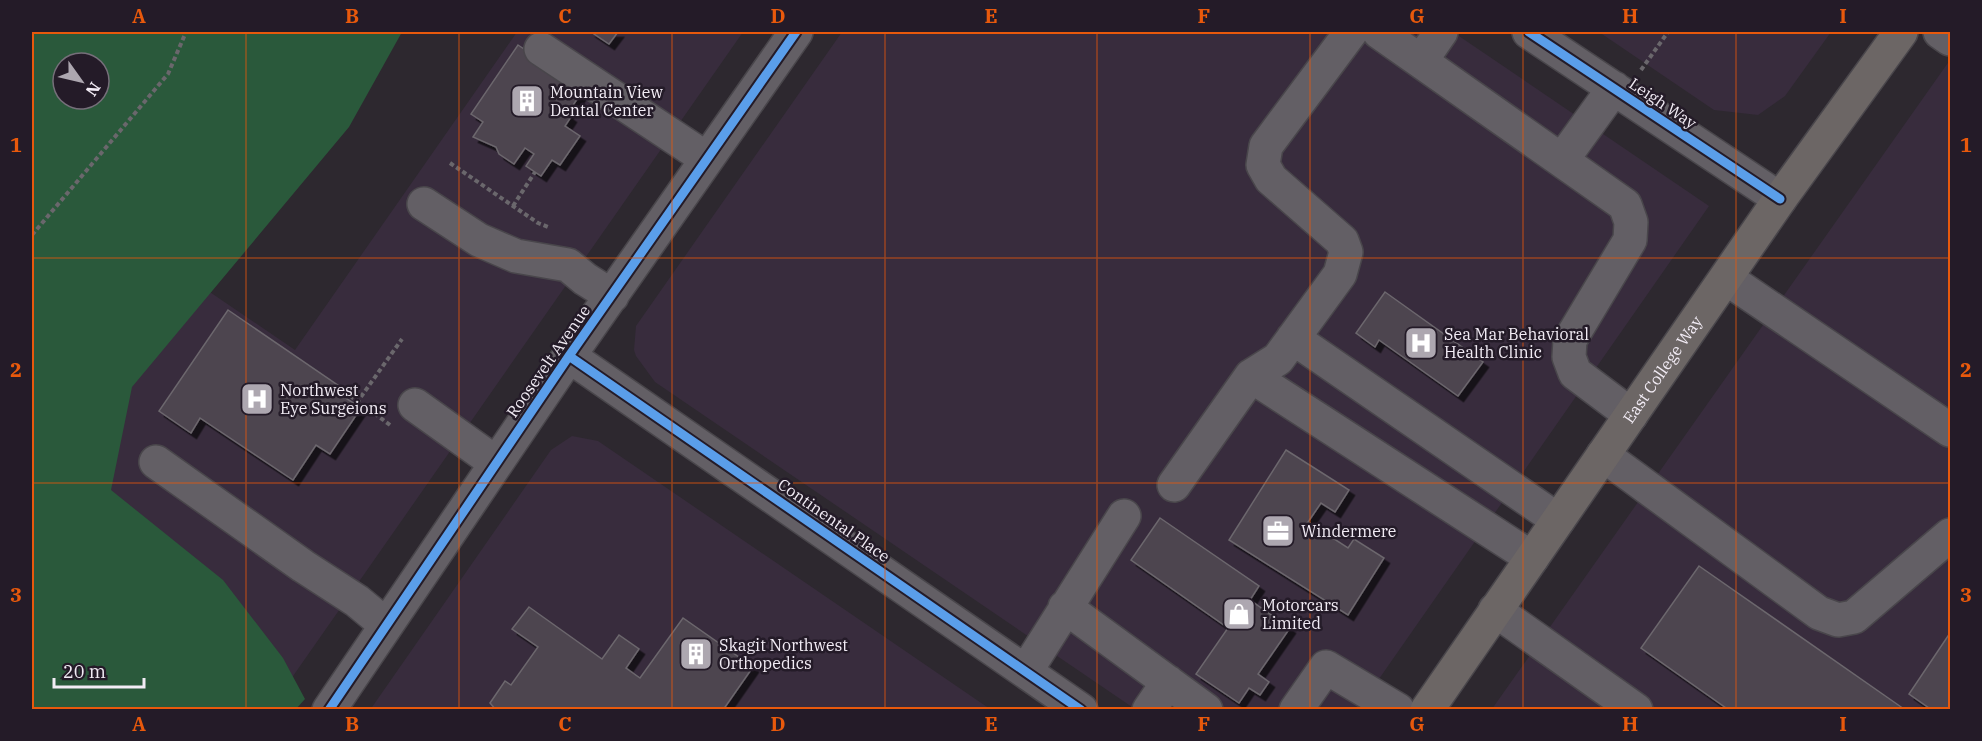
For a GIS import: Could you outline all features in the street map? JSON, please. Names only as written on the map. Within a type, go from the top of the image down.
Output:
[{"type":"main road","name":"East College Way","points":[[1427,710],[1780,199],[1900,32]]},
{"type":"street","name":"Roosevelt Avenue","points":[[328,710],[569,356],[796,32]]},
{"type":"street","points":[[1174,485],[1251,376],[1278,359],[1340,274],[1346,252],[1342,241],[1270,178],[1263,165],[1266,146],[1351,32]]},
{"type":"street","points":[[1379,32],[1625,205],[1631,222],[1630,240],[1570,340],[1569,357],[1575,373],[1631,415]]},
{"type":"street","points":[[1421,61],[1441,32]]},
{"type":"street","name":"Leigh Way","points":[[1530,32],[1626,81],[1780,199]]},
{"type":"street","points":[[1940,32],[1950,39]]},
{"type":"street","points":[[541,49],[706,159]]},
{"type":"street","points":[[1562,160],[1626,81]]},
{"type":"street","points":[[424,204],[479,240],[516,256],[568,265],[612,296]]},
{"type":"street","points":[[1725,278],[1950,430]]},
{"type":"street","points":[[1293,338],[1558,520]]},
{"type":"street","name":"Continental Place","points":[[569,356],[1026,671],[1073,707]]},
{"type":"street","points":[[1251,376],[1532,558]]},
{"type":"street","points":[[415,405],[496,463]]},
{"type":"street","points":[[1603,455],[1819,613],[1838,620],[1854,617],[1950,535]]},
{"type":"street","points":[[156,462],[303,566],[357,601],[386,625]]},
{"type":"street","points":[[1026,671],[1124,516]]},
{"type":"street","points":[[1065,607],[1206,710]]},
{"type":"street","points":[[1495,610],[1636,710]]},
{"type":"street","points":[[1296,710],[1326,667],[1398,710]]},
{"type":"street","points":[[1149,710],[1168,682]]},
{"type":"path","points":[[32,235],[168,74],[186,32]]},
{"type":"path","points":[[1626,81],[1668,32]]},
{"type":"path","points":[[450,163],[538,223],[551,228]]},
{"type":"path","points":[[513,206],[535,172]]},
{"type":"path","points":[[337,388],[358,402]]},
{"type":"shaded area","points":[[517,32],[743,32],[270,709],[32,709],[32,171],[295,350]]},
{"type":"shaded area","points":[[842,32],[1453,32],[1709,206],[1358,709],[1135,709],[655,382],[636,356],[634,350],[636,326]]},
{"type":"shaded area","points":[[1599,32],[1831,32],[1785,96],[1758,115],[1714,110]]},
{"type":"shaded area","points":[[1950,60],[1950,709],[1492,709]]},
{"type":"shaded area","points":[[572,436],[598,441],[990,709],[370,710],[551,450]]},
{"type":"green space","points":[[32,32],[402,32],[349,127],[132,387],[111,490],[223,580],[283,658],[305,699],[296,709],[32,709]]},
{"type":"building","points":[[591,32],[618,32],[609,44]]},
{"type":"building","name":"Mountain View Dental Center","points":[[518,45],[584,89],[567,114],[571,117],[565,126],[580,136],[560,165],[552,160],[541,176],[526,166],[534,154],[525,148],[514,164],[499,154],[496,147],[473,137],[483,122],[471,114]]},
{"type":"building","name":"Sea Mar Behavioral Health Clinic","points":[[1385,292],[1483,362],[1458,396],[1379,340],[1375,347],[1356,333]]},
{"type":"building","name":"Northwest Eye Surgeions","points":[[228,310],[339,386],[335,391],[361,408],[330,454],[316,445],[293,480],[200,418],[191,433],[159,411]]},
{"type":"building","name":"Windermere","points":[[1286,450],[1349,490],[1335,512],[1321,503],[1308,522],[1348,548],[1354,539],[1384,558],[1348,615],[1229,540]]},
{"type":"building","name":"Motorcars Limited","points":[[1160,518],[1259,586],[1250,600],[1290,628],[1258,674],[1269,682],[1260,695],[1249,688],[1239,703],[1196,674],[1228,628],[1131,560]]},
{"type":"building","points":[[1699,566],[1904,709],[1729,710],[1641,648]]},
{"type":"building","name":"Skagit Northwest Orthopedics","points":[[529,607],[602,659],[619,635],[639,649],[626,668],[640,678],[683,618],[753,667],[723,710],[496,710],[490,703],[505,681],[511,685],[538,647],[512,629]]},
{"type":"building","points":[[1950,633],[1950,710],[1932,710],[1909,694]]},
{"type":"cycle path","points":[[329,710],[569,356],[796,32]]},
{"type":"cycle path","points":[[1529,32],[1780,199]]},
{"type":"cycle path","points":[[569,356],[1081,710]]},
{"type":"place","name":"Mountain View Dental Center","points":[[527,101]]},
{"type":"place","name":"Sea Mar Behavioral Health Clinic","points":[[1421,343]]},
{"type":"place","name":"Northwest Eye Surgeions","points":[[257,399]]},
{"type":"place","name":"Windermere","points":[[1278,531]]},
{"type":"place","name":"Motorcars Limited","points":[[1239,614]]},
{"type":"place","name":"Skagit Northwest Orthopedics","points":[[696,654]]}]
